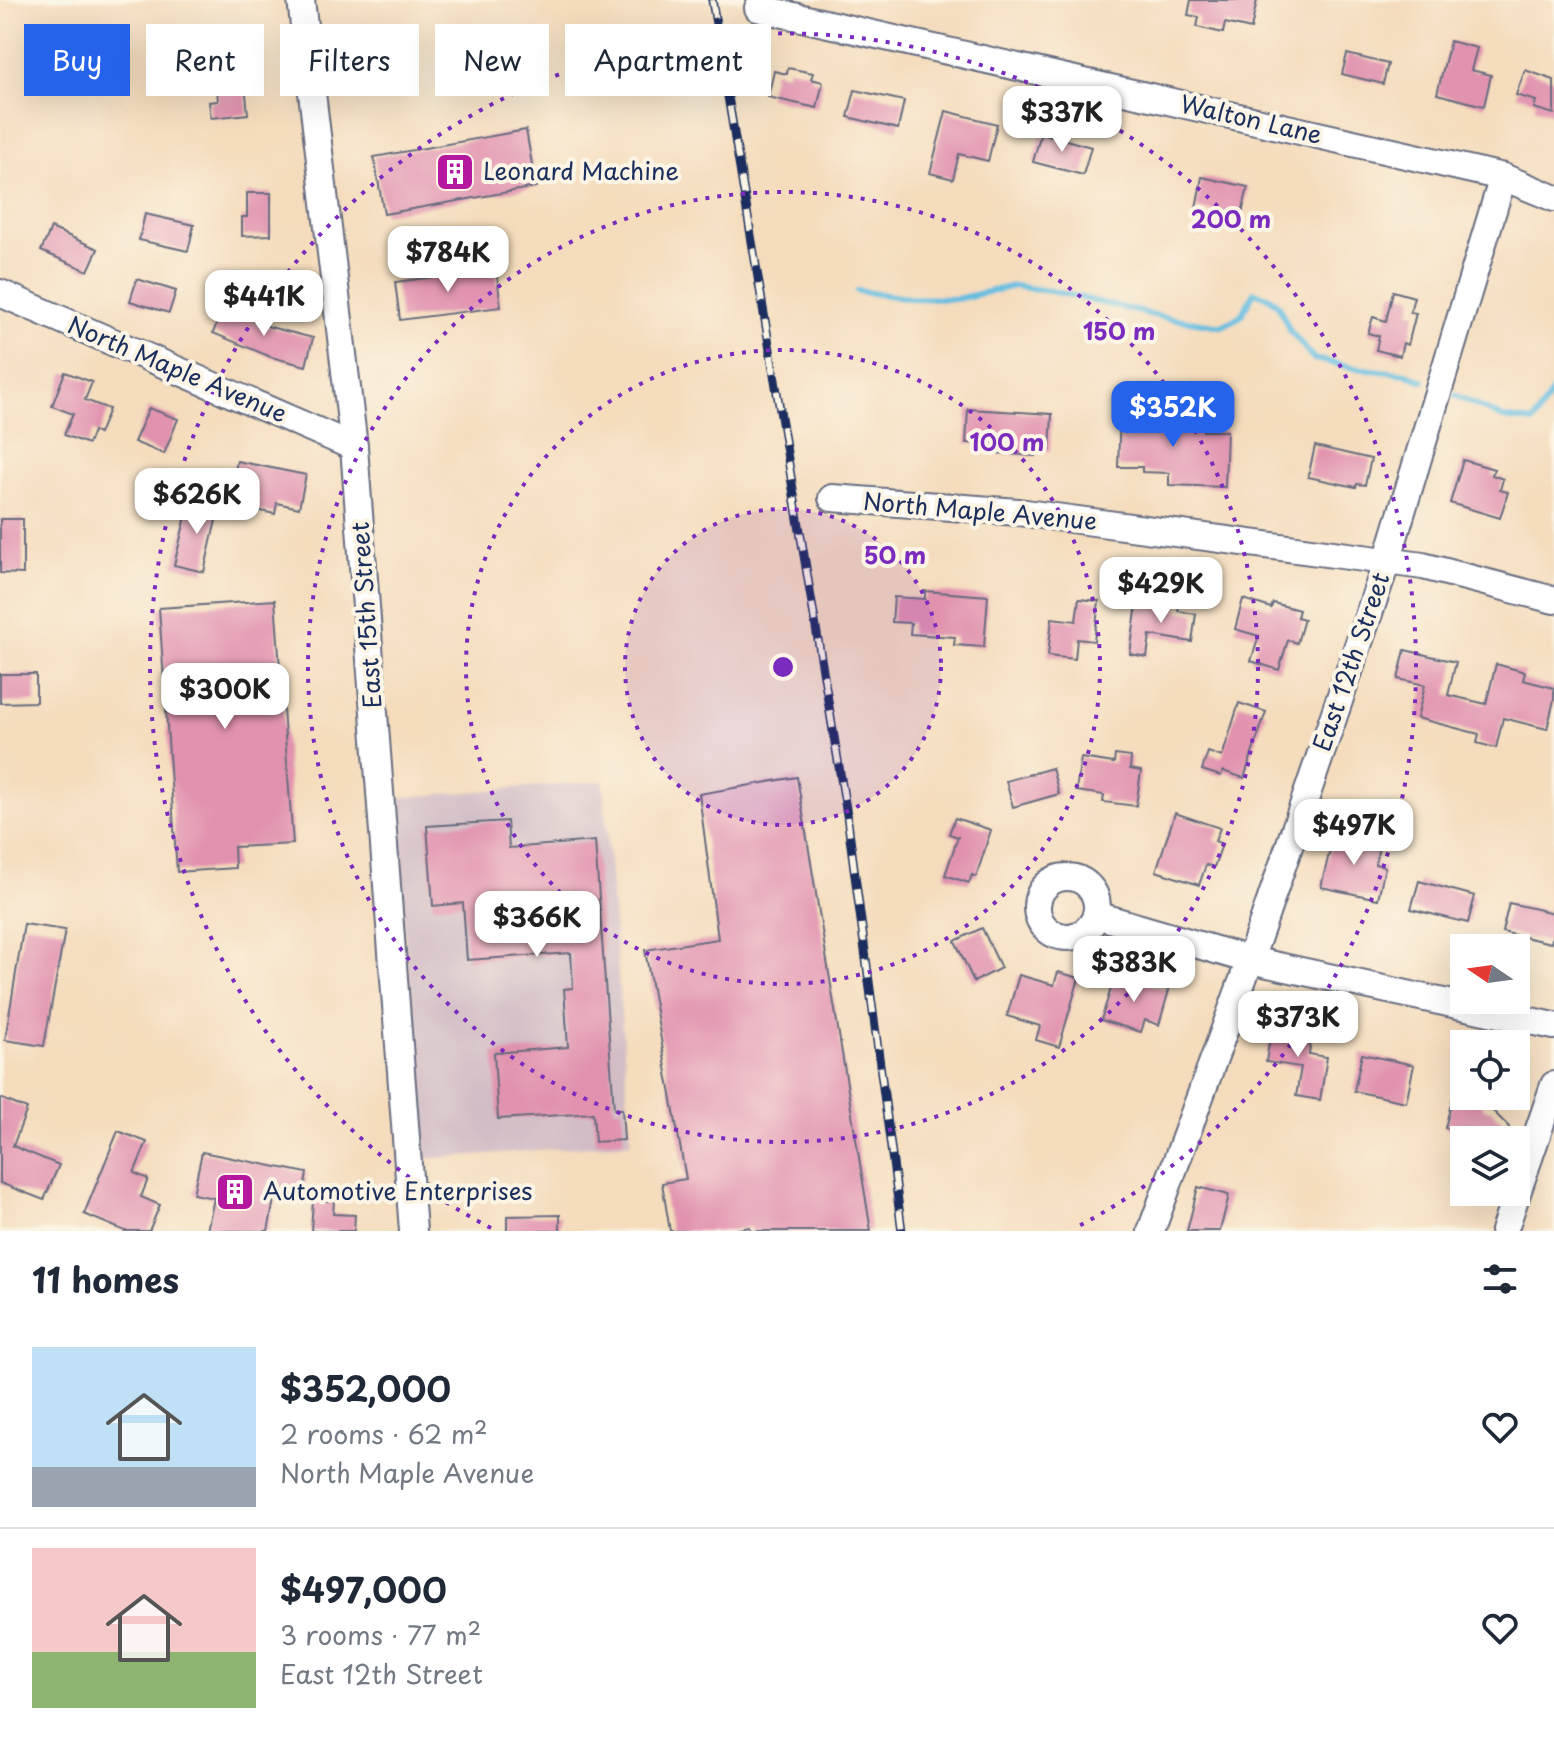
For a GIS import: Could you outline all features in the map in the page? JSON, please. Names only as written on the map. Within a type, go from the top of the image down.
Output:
[{"type":"street","name":"East 15th Street","points":[[301,0],[354,447],[413,1231]]},
{"type":"street","name":"Walton Lane","points":[[758,8],[1503,177],[1554,198]]},
{"type":"street","name":"East 12th Street","points":[[1151,1231],[1250,960],[1387,561],[1503,177]]},
{"type":"street","name":"North Maple Avenue","points":[[0,293],[354,447]]},
{"type":"street","name":"North Maple Avenue","points":[[832,498],[1018,512],[1423,566],[1554,600]]},
{"type":"street","points":[[1096,915],[1250,960],[1554,1026]]},
{"type":"street","points":[[1504,1231],[1554,1085]]},
{"type":"shaded area","points":[[603,781],[631,1143],[422,1159],[394,798]]},
{"type":"building","points":[[1191,0],[1257,0],[1251,29],[1225,23],[1223,33],[1197,27],[1199,17],[1188,15]]},
{"type":"building","points":[[1450,41],[1477,48],[1471,70],[1491,75],[1484,106],[1437,94]]},
{"type":"building","points":[[1347,54],[1388,64],[1383,84],[1342,74]]},
{"type":"building","points":[[788,68],[813,73],[811,79],[823,82],[817,108],[768,97],[771,96],[774,71],[787,74]]},
{"type":"building","points":[[1525,70],[1554,80],[1554,114],[1534,108],[1536,101],[1516,95]]},
{"type":"building","points":[[855,90],[904,101],[898,129],[848,117]]},
{"type":"building","points":[[218,96],[246,96],[248,114],[211,118],[209,102],[218,101]]},
{"type":"building","points":[[946,111],[997,124],[988,161],[959,154],[953,179],[930,173]]},
{"type":"building","name":"Leonard Machine","points":[[526,130],[536,187],[384,214],[374,157]]},
{"type":"building","points":[[1041,133],[1091,147],[1083,175],[1033,162]]},
{"type":"building","points":[[1202,177],[1248,187],[1241,218],[1196,208]]},
{"type":"building","points":[[247,193],[271,193],[271,235],[242,236],[242,217],[247,217]]},
{"type":"building","points":[[145,214],[194,225],[188,251],[139,240]]},
{"type":"building","points":[[51,228],[98,249],[88,271],[41,251]]},
{"type":"building","points":[[496,269],[501,307],[400,320],[395,282]]},
{"type":"building","points":[[137,279],[176,291],[169,313],[130,301]]},
{"type":"building","points":[[1393,291],[1414,297],[1410,312],[1416,313],[1408,345],[1403,343],[1400,356],[1376,350],[1379,336],[1368,333],[1373,317],[1386,321]]},
{"type":"building","points":[[223,308],[270,327],[313,338],[306,366],[271,357],[213,333]]},
{"type":"building","points":[[65,372],[92,382],[85,400],[109,409],[99,434],[93,431],[88,444],[64,435],[73,414],[52,406]]},
{"type":"building","points":[[149,408],[178,419],[164,454],[134,442]]},
{"type":"building","points":[[968,409],[1052,414],[1050,451],[1036,450],[1036,456],[996,453],[996,444],[966,443]]},
{"type":"building","points":[[1120,412],[1178,413],[1177,424],[1203,424],[1203,431],[1227,431],[1225,487],[1169,485],[1169,473],[1142,472],[1142,467],[1118,467]]},
{"type":"building","points":[[1315,446],[1371,459],[1365,485],[1357,484],[1356,487],[1308,477]]},
{"type":"building","points":[[1463,460],[1494,469],[1492,475],[1503,479],[1500,490],[1508,492],[1500,518],[1450,503]]},
{"type":"building","points":[[237,461],[306,475],[299,508],[277,503],[275,514],[256,510],[259,498],[230,492]]},
{"type":"building","points":[[190,500],[219,507],[204,572],[174,565]]},
{"type":"building","points":[[0,519],[23,519],[23,574],[0,573]]},
{"type":"building","points":[[925,591],[988,596],[984,647],[954,645],[955,637],[910,634],[911,623],[892,622],[894,597],[925,599]]},
{"type":"building","points":[[1079,599],[1099,601],[1094,641],[1077,639],[1075,659],[1048,656],[1052,618],[1076,621]]},
{"type":"building","points":[[1156,599],[1180,602],[1178,611],[1196,614],[1192,642],[1150,635],[1147,657],[1130,654],[1137,604],[1155,607]]},
{"type":"building","points":[[1243,599],[1271,608],[1273,603],[1299,610],[1297,617],[1304,619],[1297,643],[1288,640],[1279,670],[1251,661],[1259,636],[1235,629]]},
{"type":"building","points":[[275,600],[293,844],[234,847],[235,868],[177,872],[159,608]]},
{"type":"building","points":[[1405,650],[1456,662],[1448,695],[1486,704],[1496,664],[1525,672],[1523,680],[1554,688],[1547,729],[1503,718],[1496,748],[1477,743],[1479,734],[1417,718],[1425,685],[1398,679]]},
{"type":"building","points":[[0,674],[36,674],[36,702],[0,703]]},
{"type":"building","points":[[1239,703],[1266,712],[1244,778],[1223,771],[1221,776],[1202,770],[1208,752],[1222,757]]},
{"type":"building","points":[[1115,755],[1131,757],[1130,769],[1141,771],[1136,806],[1103,802],[1104,795],[1076,791],[1081,758],[1114,763]]},
{"type":"building","points":[[1052,768],[1059,794],[1013,807],[1006,781]]},
{"type":"building","points":[[797,777],[871,1231],[751,1231],[750,1227],[729,1231],[670,1231],[662,1183],[686,1179],[645,950],[718,939],[699,794]]},
{"type":"building","points":[[1175,813],[1220,828],[1215,841],[1222,844],[1214,867],[1206,865],[1199,885],[1156,871]]},
{"type":"building","points":[[955,818],[991,830],[976,877],[972,875],[969,883],[945,875],[958,837],[949,834]]},
{"type":"building","points":[[507,821],[509,848],[595,841],[614,1109],[622,1109],[624,1140],[595,1142],[593,1113],[498,1119],[494,1053],[568,1047],[564,989],[573,988],[571,953],[467,960],[463,903],[433,906],[427,826]]},
{"type":"building","points":[[1334,833],[1380,843],[1375,864],[1385,867],[1378,899],[1321,887]]},
{"type":"building","points":[[1419,881],[1475,896],[1468,923],[1411,909]]},
{"type":"building","points":[[1509,903],[1554,913],[1551,943],[1530,938],[1530,934],[1502,932]]},
{"type":"building","points":[[24,924],[65,930],[44,1046],[5,1040]]},
{"type":"building","points":[[982,928],[1001,968],[974,982],[955,941]]},
{"type":"building","points":[[1058,972],[1079,978],[1059,1047],[1036,1040],[1040,1026],[1007,1016],[1019,975],[1054,985]]},
{"type":"building","points":[[1115,976],[1169,990],[1159,1025],[1145,1020],[1141,1032],[1101,1020]]},
{"type":"building","points":[[1272,1025],[1312,1031],[1309,1054],[1327,1057],[1320,1100],[1296,1096],[1301,1067],[1266,1062]]},
{"type":"building","points":[[1362,1054],[1414,1065],[1406,1102],[1354,1091]]},
{"type":"building","points":[[0,1098],[27,1109],[13,1146],[59,1165],[44,1200],[0,1183]]},
{"type":"building","points":[[1450,1108],[1493,1111],[1508,1126],[1450,1126],[1450,1130],[1445,1128]]},
{"type":"building","points":[[118,1131],[147,1142],[134,1173],[148,1179],[141,1197],[160,1205],[149,1231],[125,1231],[84,1214]]},
{"type":"building","name":"Automotive Enterprises","points":[[202,1152],[307,1173],[303,1195],[276,1190],[268,1231],[207,1231],[214,1198],[193,1194]]},
{"type":"building","points":[[1198,1187],[1229,1195],[1220,1231],[1187,1231]]},
{"type":"building","points":[[313,1200],[334,1201],[333,1214],[355,1215],[354,1231],[311,1231]]},
{"type":"building","points":[[560,1215],[560,1231],[507,1231],[507,1216]]},
{"type":"waterway","points":[[857,291],[909,298],[956,299],[1014,286],[1056,292],[1162,317],[1222,326],[1241,316],[1254,292],[1278,305],[1290,331],[1314,359],[1407,374],[1423,381]]},
{"type":"waterway","points":[[1455,395],[1503,418],[1533,422],[1554,389]]},
{"type":"railway","points":[[712,0],[847,815],[902,1231]]},
{"type":"place","name":"Leonard Machine","points":[[455,172]]},
{"type":"place","name":"Automotive Enterprises","points":[[235,1192]]}]
